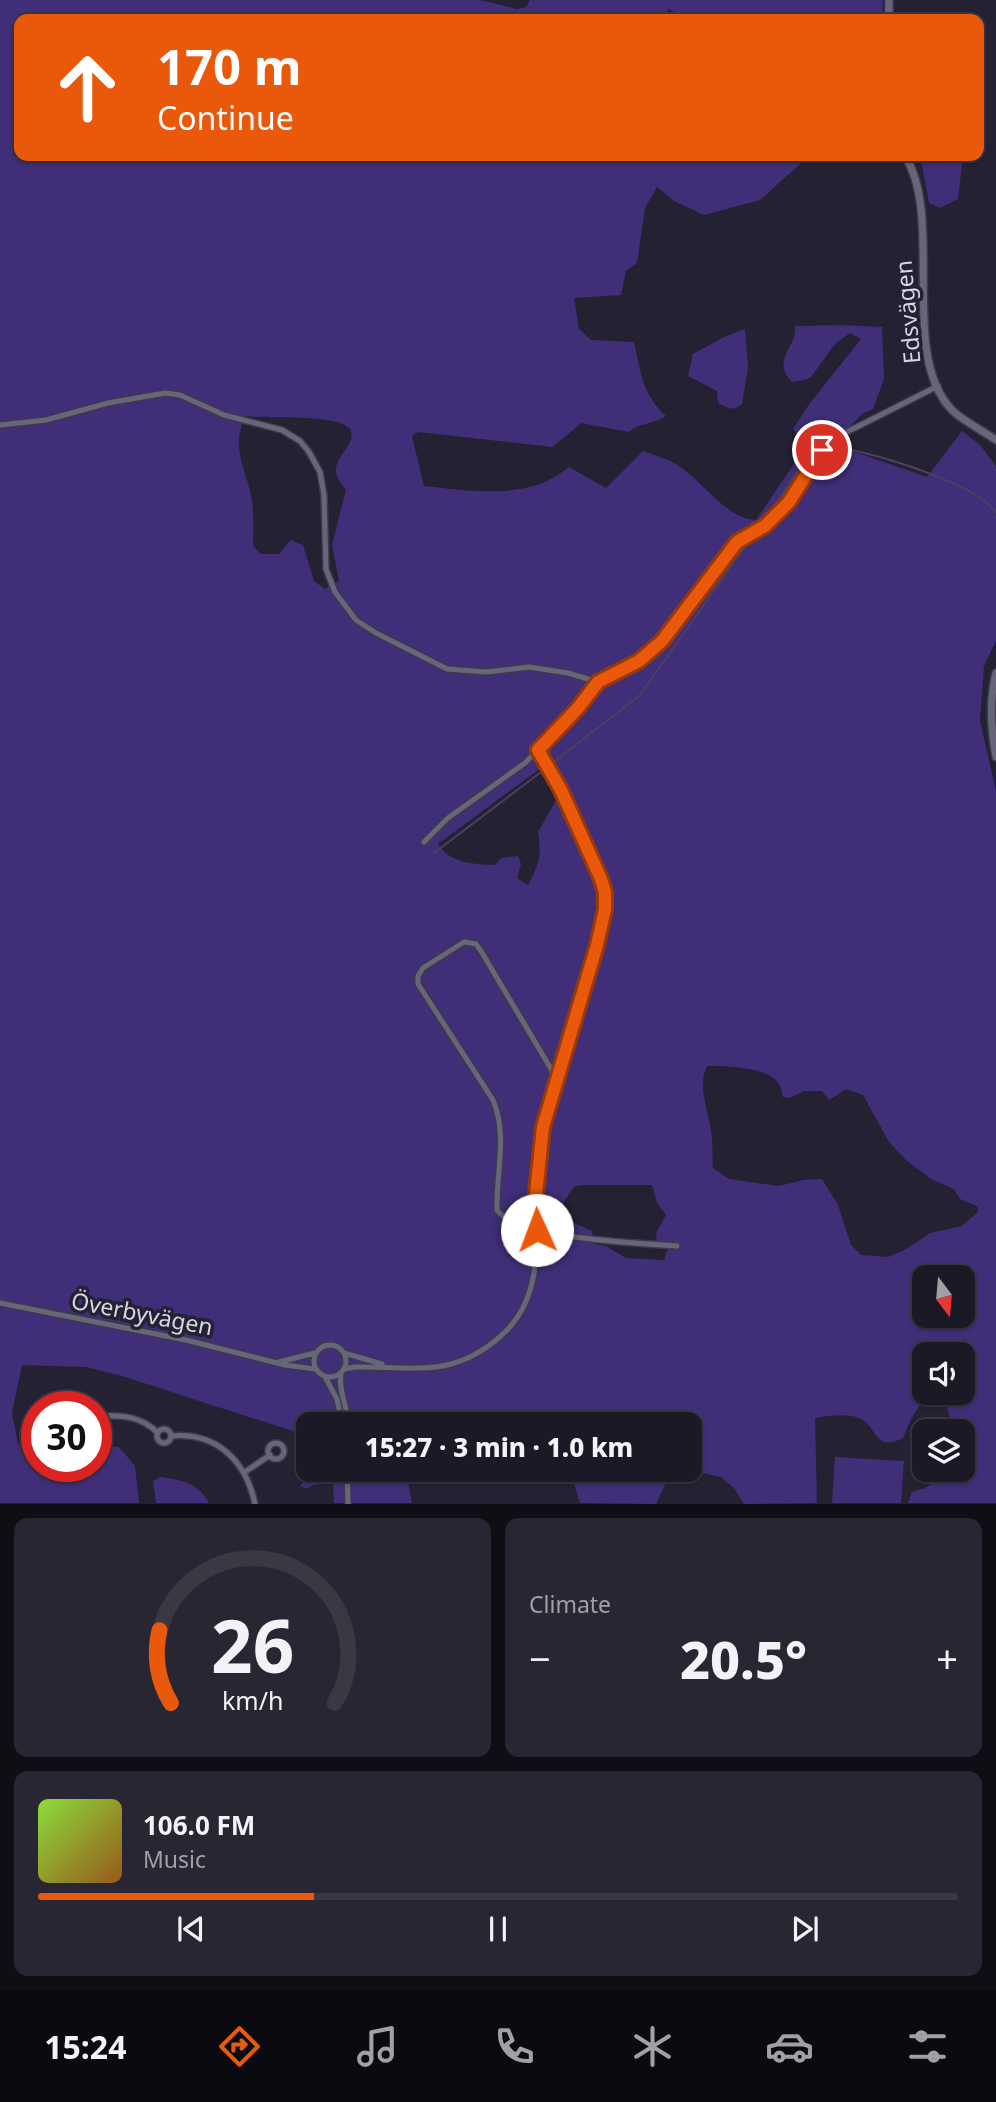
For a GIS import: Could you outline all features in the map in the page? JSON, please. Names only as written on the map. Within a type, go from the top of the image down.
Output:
[{"type":"street","name":"Edsvägen","points":[[908,161],[918,186],[930,366],[938,386],[954,412],[996,440]]},
{"type":"street","points":[[424,842],[448,818],[515,772],[578,708],[598,682],[639,661],[662,641],[737,542],[765,526],[789,502],[831,440],[938,386]]},
{"type":"street","points":[[0,425],[46,420],[108,403],[165,393],[180,395],[224,415],[282,430],[305,447],[320,472],[324,495],[326,569],[344,607],[362,625],[447,669],[486,672],[529,667],[568,673],[598,682]]},
{"type":"street","points":[[996,673],[991,697],[991,723],[996,757]]},
{"type":"street","points":[[325,1377],[335,1377],[343,1371],[388,1366],[427,1367],[449,1364],[484,1350],[514,1323],[530,1293],[535,1272],[537,1164],[543,1127],[597,945],[605,909],[605,892],[601,879],[569,806],[538,750]]},
{"type":"street","points":[[556,1077],[475,944],[464,942],[423,968],[418,976],[422,993],[497,1110],[502,1143],[497,1210],[502,1217],[537,1230],[677,1247]]},
{"type":"street","name":"Överbyvägen","points":[[0,1303],[315,1369]]},
{"type":"street","points":[[340,1412],[337,1399],[325,1377],[315,1369],[315,1353],[324,1346],[331,1345],[344,1353],[388,1366]]},
{"type":"street","name":"Överbyvägen","points":[[276,1362],[315,1353]]},
{"type":"street","points":[[344,1353],[346,1359],[340,1385],[347,1412]]},
{"type":"street","points":[[112,1416],[130,1417],[147,1423],[158,1433],[161,1442],[168,1442],[171,1436],[195,1437],[231,1455],[245,1472],[256,1503]]},
{"type":"street","points":[[245,1472],[270,1455]]},
{"type":"street","points":[[347,1482],[348,1503]]},
{"type":"shaded area","points":[[0,0],[480,0],[517,9],[526,7],[530,0],[883,0],[882,14],[679,14],[668,9],[666,14],[14,14],[14,161],[803,161],[760,200],[704,215],[674,201],[657,187],[645,208],[637,263],[626,271],[621,295],[574,298],[579,329],[591,340],[634,342],[647,391],[666,416],[629,432],[581,423],[553,447],[418,432],[412,436],[424,486],[481,491],[519,489],[554,478],[569,467],[606,488],[643,451],[674,463],[733,512],[756,520],[806,446],[793,429],[810,403],[861,339],[850,333],[835,344],[811,377],[792,382],[786,374],[784,360],[793,340],[795,326],[882,327],[884,379],[873,409],[863,413],[832,444],[927,477],[962,431],[980,445],[996,466],[996,641],[984,666],[980,721],[996,791],[996,1503],[908,1503],[912,1492],[934,1482],[975,1482],[975,1419],[951,1419],[946,1405],[975,1405],[975,1342],[912,1342],[912,1405],[920,1405],[903,1438],[894,1442],[882,1441],[865,1422],[854,1416],[815,1418],[817,1503],[744,1504],[734,1488],[721,1477],[702,1473],[702,1412],[296,1412],[296,1432],[86,1367],[22,1365],[12,1413],[18,1444],[21,1445],[21,1482],[112,1482],[112,1446],[119,1447],[135,1466],[139,1503],[0,1503]],"holes":[[[245,416],[334,421],[345,425],[351,431],[350,441],[338,461],[336,471],[346,490],[332,545],[339,581],[325,589],[314,581],[303,545],[291,540],[279,554],[261,554],[253,546],[252,501],[239,450]],[[541,768],[558,797],[538,832],[539,860],[528,885],[517,878],[521,864],[518,856],[501,858],[495,865],[479,864],[464,862],[443,851],[438,844]],[[707,1066],[754,1070],[772,1076],[779,1084],[783,1097],[789,1098],[804,1091],[822,1091],[829,1100],[846,1089],[863,1095],[889,1142],[906,1160],[931,1179],[954,1189],[960,1199],[978,1207],[978,1212],[962,1226],[930,1233],[888,1257],[861,1255],[851,1245],[838,1205],[822,1179],[779,1186],[729,1179],[713,1168],[711,1130],[703,1083]],[[581,1185],[652,1185],[657,1203],[666,1215],[656,1233],[657,1244],[668,1248],[664,1260],[626,1258],[606,1246],[594,1244],[592,1231],[565,1219],[558,1210],[574,1187]]]},
{"type":"shaded area","points":[[919,161],[962,161],[958,199],[940,208],[929,203]]},
{"type":"shaded area","points":[[745,329],[748,367],[742,404],[730,408],[718,403],[717,391],[688,376],[693,354]]},
{"type":"shaded area","points":[[835,1457],[904,1461],[901,1503],[832,1503]]},
{"type":"shaded area","points":[[160,1477],[182,1481],[195,1487],[209,1503],[156,1503],[153,1481]]},
{"type":"shaded area","points":[[304,1482],[408,1482],[412,1503],[334,1503],[333,1483],[313,1485],[307,1489],[300,1486]]},
{"type":"shaded area","points":[[574,1482],[666,1482],[656,1504],[580,1503]]},
{"type":"waterway","points":[[824,452],[851,450],[907,465],[972,493],[996,513]]},
{"type":"waterway","points":[[761,526],[808,455],[817,451]]},
{"type":"waterway","points":[[551,764],[640,695],[749,541]]},
{"type":"waterway","points":[[434,853],[545,769]]},
{"type":"route","points":[[537,1230],[537,1164],[543,1127],[597,945],[605,909],[605,892],[601,879],[569,806],[538,750],[578,708],[598,682],[639,661],[662,641],[737,542],[765,526],[789,502],[822,450]]}]
